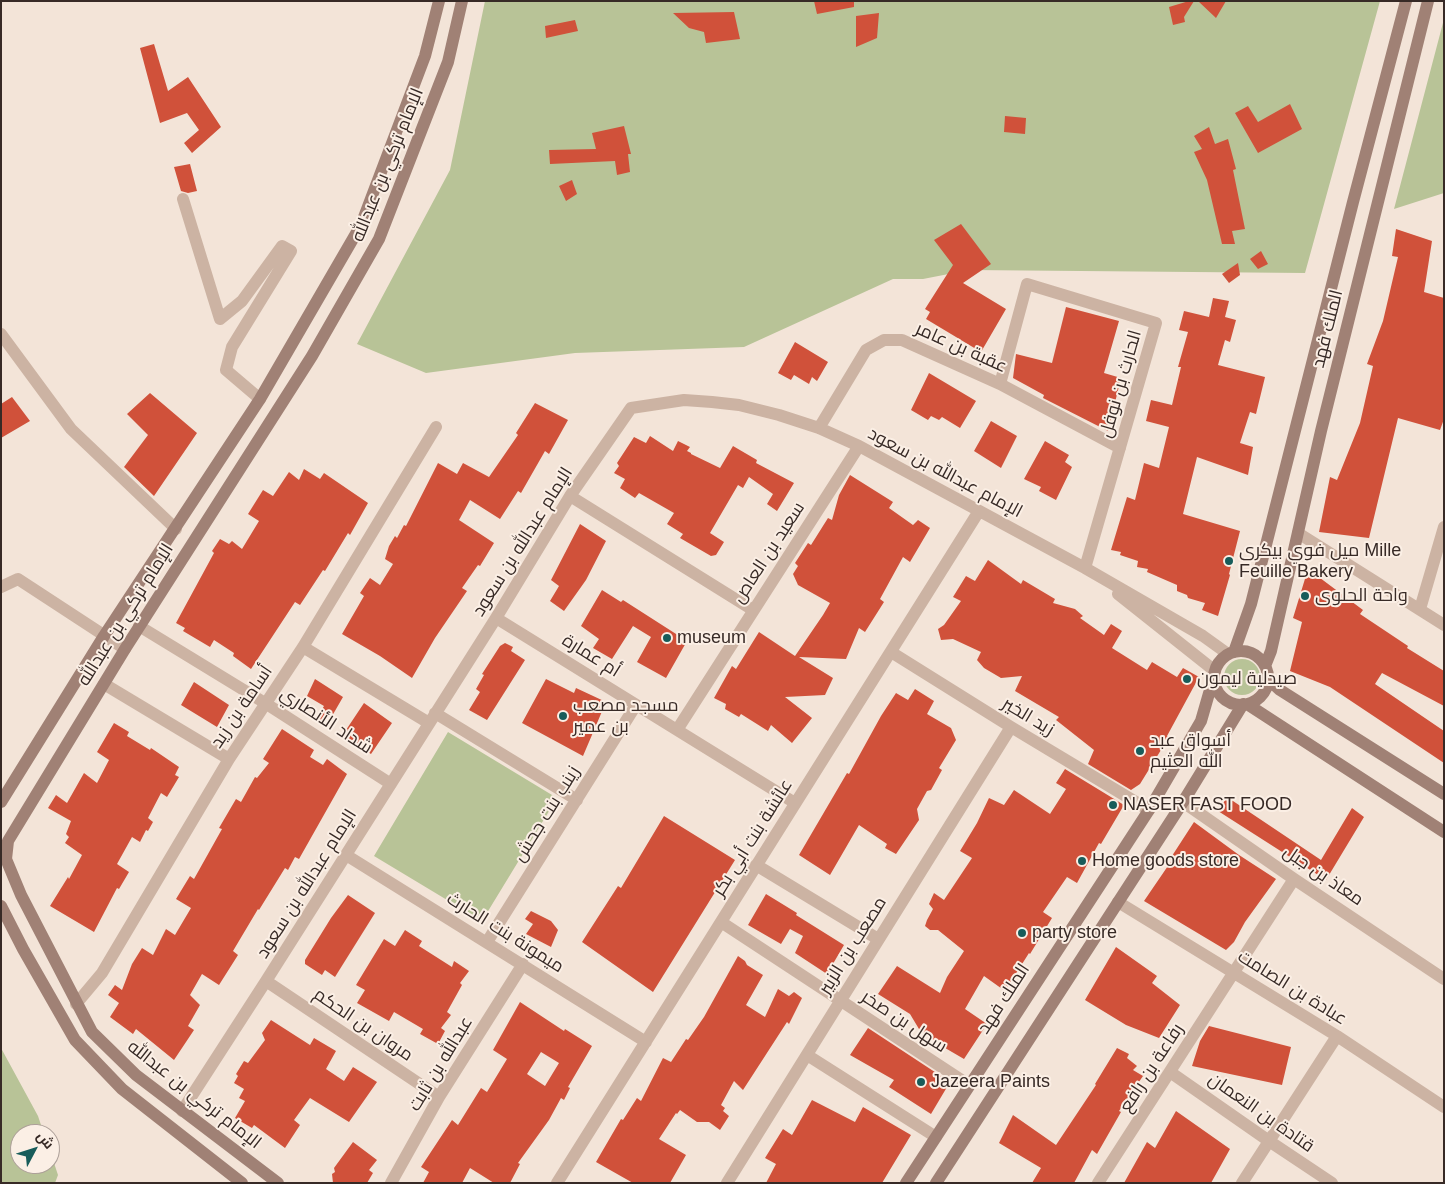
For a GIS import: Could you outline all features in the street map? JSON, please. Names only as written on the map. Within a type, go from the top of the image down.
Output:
[{"type":"street","name":"الإمام تركي بن عبدالله","points":[[1,802],[104,636],[260,399],[362,224],[425,56],[439,1]]},
{"type":"street","name":"الإمام تركي بن عبدالله","points":[[276,1182],[136,1076],[92,1032],[21,895],[6,859],[8,841],[125,649],[312,356],[379,239],[448,62],[462,1]]},
{"type":"street","name":"الملك فهد","points":[[1231,653],[1252,604],[1353,202],[1406,1]]},
{"type":"street","name":"الملك فهد","points":[[1267,673],[1344,336],[1428,1]]},
{"type":"street","points":[[183,199],[220,319],[242,301],[282,246],[291,251],[232,347],[226,370],[260,399]]},
{"type":"street","name":"الحارث بن نوفل","points":[[1000,384],[1027,284],[1156,323],[1085,568]]},
{"type":"street","points":[[1,334],[71,429],[176,529]]},
{"type":"street","name":"عقبة بن عامر","points":[[819,428],[866,350],[884,340],[902,340],[1000,384],[1120,448]]},
{"type":"street","name":"الإمام عبدالله بن سعود","points":[[182,1110],[496,618],[570,496],[631,408],[684,400],[712,402],[739,405],[779,414],[819,428],[859,446],[1085,568],[1231,653]]},
{"type":"street","name":"أسامة بن زيد","points":[[76,1004],[102,973],[229,759],[303,647],[436,427]]},
{"type":"street","name":"سعيد بن العاص","points":[[677,730],[859,446]]},
{"type":"street","points":[[570,496],[753,610]]},
{"type":"street","name":"عائشة بنت أبي بكر","points":[[557,1183],[979,511]]},
{"type":"street","points":[[1420,609],[1444,527]]},
{"type":"street","points":[[1298,533],[1444,625]]},
{"type":"street","name":"الإمام عبدالله بن سعود","points":[[1085,568],[1215,674]]},
{"type":"street","points":[[1,587],[18,579],[125,649]]},
{"type":"street","name":"أم عمارة","points":[[496,618],[795,803]]},
{"type":"street","name":"شداد الأنصاري","points":[[140,626],[391,784]]},
{"type":"street","points":[[303,647],[577,800]]},
{"type":"street","name":"زيد الخير","points":[[890,652],[1010,728],[1149,810]]},
{"type":"street","points":[[1267,673],[1264,692],[1259,698],[1245,704],[1231,703],[1224,698],[1215,684],[1217,665],[1231,653],[1248,652],[1255,655],[1280,690],[1444,794]]},
{"type":"street","name":"الملك فهد","points":[[906,1183],[1149,810],[1201,721],[1215,674]]},
{"type":"street","points":[[104,684],[229,759]]},
{"type":"street","points":[[936,1183],[1184,802],[1245,704]]},
{"type":"street","points":[[1245,704],[1444,832]]},
{"type":"street","name":"زينب بنت جحش","points":[[487,942],[636,705]]},
{"type":"street","name":"مصعب بن الزبير","points":[[726,1183],[1010,728]]},
{"type":"street","name":"معاذ بن جبل","points":[[1184,802],[1294,879],[1444,979]]},
{"type":"street","name":"ميمونة بنت الحارث","points":[[346,855],[646,1042]]},
{"type":"street","points":[[756,865],[878,939]]},
{"type":"street","name":"رفاعة بن رافع","points":[[1098,1183],[1294,879]]},
{"type":"street","name":"عبادة بن الصامت","points":[[1118,902],[1337,1036],[1444,1106]]},
{"type":"street","name":"الإمام تركي بن عبدالله","points":[[1,906],[23,949],[75,1040],[122,1089],[242,1183]]},
{"type":"street","name":"سهل بن صخر","points":[[721,922],[970,1085]]},
{"type":"street","name":"عبدالله بن ثابت","points":[[391,1183],[440,1097],[523,964]]},
{"type":"street","name":"مروان بن الحكم","points":[[266,981],[440,1097]]},
{"type":"street","points":[[1242,1183],[1337,1036]]},
{"type":"street","points":[[807,1055],[936,1136]]},
{"type":"street","name":"قتادة بن النعمان","points":[[1170,1072],[1332,1183]]},
{"type":"green space","points":[[485,1],[1380,1],[1305,273],[969,270],[923,279],[893,279],[744,347],[575,353],[426,373],[357,344],[450,170]]},
{"type":"green space","points":[[1444,19],[1444,193],[1394,209]]},
{"type":"green space","points":[[1242,659],[1249,660],[1255,664],[1259,670],[1259,684],[1255,690],[1249,694],[1242,695],[1235,694],[1229,690],[1225,684],[1224,677],[1225,670],[1229,664],[1235,660]]},
{"type":"green space","points":[[448,732],[557,798],[482,921],[374,856]]},
{"type":"green space","points":[[1,1048],[41,1124],[10,1124],[10,1174],[58,1175],[55,1183],[1,1183]]},
{"type":"building","points":[[814,1],[854,1],[854,7],[817,14]]},
{"type":"building","points":[[1194,1],[1184,17],[1185,22],[1173,25],[1169,7]]},
{"type":"building","points":[[1198,1],[1226,1],[1216,18]]},
{"type":"building","points":[[734,12],[740,39],[706,43],[704,32],[689,28],[673,13]]},
{"type":"building","points":[[879,13],[877,38],[856,47],[856,16]]},
{"type":"building","points":[[575,20],[578,31],[546,38],[545,26]]},
{"type":"building","points":[[154,44],[168,91],[188,77],[221,127],[192,153],[184,143],[199,130],[187,113],[160,123],[140,48]]},
{"type":"building","points":[[1290,104],[1302,129],[1258,153],[1235,113],[1248,106],[1258,122]]},
{"type":"building","points":[[1005,116],[1026,118],[1025,134],[1004,132]]},
{"type":"building","points":[[624,126],[631,154],[628,154],[630,172],[617,175],[615,161],[550,164],[549,150],[596,149],[592,133]]},
{"type":"building","points":[[1209,127],[1215,144],[1228,139],[1236,169],[1233,170],[1245,229],[1232,231],[1235,244],[1222,244],[1207,180],[1194,152],[1202,149],[1194,136]]},
{"type":"building","points":[[190,164],[197,191],[188,193],[181,191],[174,167]]},
{"type":"building","points":[[572,180],[577,194],[566,201],[559,186]]},
{"type":"building","points":[[961,224],[991,264],[963,283],[1006,309],[981,352],[926,319],[930,312],[925,309],[953,265],[934,240]]},
{"type":"building","points":[[1396,229],[1432,241],[1424,292],[1444,298],[1444,419],[1440,430],[1398,418],[1369,538],[1319,532],[1330,477],[1337,480],[1360,423],[1373,366],[1367,364],[1383,321],[1398,257],[1392,256]]},
{"type":"building","points":[[1261,251],[1268,264],[1258,269],[1250,259]]},
{"type":"building","points":[[1238,263],[1240,275],[1229,283],[1222,274]]},
{"type":"building","points":[[1213,298],[1229,301],[1225,317],[1236,320],[1230,342],[1225,340],[1218,365],[1265,377],[1256,414],[1250,412],[1240,443],[1253,447],[1248,475],[1197,457],[1183,514],[1240,531],[1218,616],[1202,610],[1205,603],[1188,598],[1187,595],[1177,591],[1177,585],[1147,572],[1148,569],[1137,567],[1138,561],[1120,555],[1121,552],[1111,550],[1127,497],[1135,500],[1144,463],[1159,468],[1169,427],[1146,421],[1151,400],[1172,405],[1181,367],[1178,367],[1188,332],[1179,330],[1184,311],[1209,317]]},
{"type":"building","points":[[1066,307],[1119,321],[1104,373],[1121,378],[1108,431],[1043,398],[1044,395],[1013,378],[1016,354],[1052,363]]},
{"type":"building","points":[[795,342],[828,362],[817,381],[812,377],[809,384],[794,375],[791,380],[778,373]]},
{"type":"building","points":[[929,373],[976,401],[960,428],[942,417],[939,420],[931,416],[928,420],[911,410]]},
{"type":"building","points":[[150,393],[197,433],[154,496],[124,467],[148,435],[127,414]]},
{"type":"building","points":[[12,397],[30,421],[1,438],[1,404]]},
{"type":"building","points":[[535,403],[568,420],[549,454],[545,451],[521,493],[518,491],[500,519],[470,500],[459,520],[494,543],[480,566],[478,565],[462,588],[467,591],[435,638],[412,678],[380,656],[342,634],[364,596],[360,593],[370,578],[380,585],[393,564],[385,559],[389,546],[395,536],[397,538],[404,525],[406,526],[438,463],[457,474],[463,463],[489,477],[518,435],[516,433]]},
{"type":"building","points":[[991,421],[1017,436],[1001,468],[974,451]]},
{"type":"building","points":[[650,436],[673,451],[678,441],[690,447],[687,451],[691,454],[720,468],[733,446],[757,460],[756,463],[794,483],[777,511],[767,504],[773,494],[749,477],[743,488],[738,485],[710,533],[724,542],[716,555],[711,556],[680,538],[683,534],[667,524],[674,513],[639,493],[635,498],[620,488],[625,479],[614,473],[619,466],[617,463],[634,437],[646,443]]},
{"type":"building","points":[[1045,441],[1069,455],[1065,462],[1072,467],[1056,500],[1039,491],[1041,487],[1024,479]]},
{"type":"building","points":[[304,469],[320,479],[324,473],[368,503],[350,535],[348,533],[325,571],[323,570],[300,605],[295,602],[251,669],[233,656],[234,653],[214,640],[210,647],[183,631],[185,628],[176,623],[214,553],[212,551],[220,539],[229,544],[232,541],[242,549],[259,521],[248,514],[263,490],[273,496],[289,472],[299,480]]},
{"type":"building","points":[[850,475],[893,502],[889,508],[913,525],[918,520],[930,528],[910,562],[903,557],[880,599],[884,602],[865,632],[859,628],[846,659],[799,657],[833,678],[825,695],[785,697],[812,718],[792,743],[771,725],[768,731],[741,714],[739,717],[725,709],[726,704],[714,698],[732,666],[736,669],[759,632],[795,656],[823,615],[830,603],[798,585],[793,574],[798,566],[795,563],[808,543],[811,545],[828,518],[832,520],[839,495]]},
{"type":"building","points":[[580,524],[606,541],[586,580],[564,611],[550,601],[559,586],[551,580]]},
{"type":"building","points":[[988,560],[1021,584],[1023,580],[1055,599],[1053,603],[1075,609],[1083,616],[1080,618],[1104,635],[1111,624],[1122,631],[1112,648],[1147,670],[1152,662],[1177,677],[1183,668],[1199,677],[1167,736],[1169,737],[1140,784],[1131,790],[1088,764],[1094,750],[1056,720],[1059,717],[1015,691],[1022,676],[1001,678],[984,668],[977,660],[981,652],[953,639],[941,640],[938,629],[944,625],[961,601],[953,597],[966,576],[975,581]]},
{"type":"building","points":[[1308,569],[1363,610],[1360,614],[1408,646],[1407,648],[1444,671],[1444,706],[1382,673],[1375,684],[1444,731],[1444,763],[1330,687],[1290,671],[1302,622],[1293,618]]},
{"type":"building","name":"museum","points":[[602,590],[621,602],[623,600],[687,641],[666,678],[637,662],[651,637],[633,626],[612,659],[593,648],[599,639],[581,626]]},
{"type":"building","points":[[505,643],[513,647],[511,651],[525,660],[487,720],[469,710],[480,692],[476,689],[484,675],[482,674],[500,646]]},
{"type":"building","points":[[315,679],[343,697],[328,723],[317,718],[324,706],[307,696]]},
{"type":"building","name":"مسجد مصعب بن عمير","points":[[546,679],[574,693],[576,688],[606,702],[583,756],[522,723]]},
{"type":"building","points":[[194,682],[229,705],[217,727],[181,705]]},
{"type":"building","points":[[915,689],[934,701],[927,714],[951,728],[956,740],[939,768],[942,770],[931,790],[927,791],[917,809],[919,820],[896,854],[885,848],[887,844],[859,825],[830,875],[799,855],[896,693],[908,700]]},
{"type":"building","points":[[364,703],[392,723],[371,754],[342,736]]},
{"type":"building","points":[[114,723],[129,732],[127,736],[150,750],[151,748],[179,767],[175,775],[179,777],[167,797],[161,793],[148,818],[153,822],[148,831],[146,830],[140,842],[132,837],[117,864],[129,872],[119,889],[117,888],[94,932],[50,906],[68,877],[69,879],[82,855],[65,843],[69,837],[66,834],[71,821],[48,808],[56,795],[67,803],[84,773],[97,783],[109,760],[97,752]]},
{"type":"building","points":[[282,729],[314,750],[310,757],[323,765],[327,759],[347,774],[299,859],[295,857],[288,870],[285,868],[258,909],[233,951],[238,955],[219,985],[202,974],[190,995],[200,1005],[188,1026],[194,1030],[174,1060],[136,1029],[133,1034],[110,1017],[119,1003],[108,995],[115,985],[122,990],[132,964],[142,948],[153,955],[166,929],[175,935],[191,908],[176,899],[190,876],[194,879],[222,829],[219,828],[236,799],[241,802],[255,777],[257,778],[269,763],[263,759]]},
{"type":"building","points":[[1065,769],[1124,805],[1101,844],[1099,843],[1077,883],[1067,877],[1043,912],[1052,918],[1005,991],[984,976],[965,1009],[987,1024],[964,1059],[940,1045],[919,1029],[910,1014],[878,994],[897,966],[940,993],[947,977],[964,951],[938,930],[930,930],[925,926],[933,909],[929,904],[934,893],[944,900],[972,858],[960,851],[989,798],[1004,805],[1014,790],[1050,814],[1066,789],[1056,783]]},
{"type":"building","points":[[1227,797],[1321,860],[1352,808],[1364,817],[1326,880],[1218,811]]},
{"type":"building","points":[[664,816],[735,860],[653,992],[582,942],[618,886],[621,888]]},
{"type":"building","points":[[1194,822],[1276,879],[1245,922],[1234,942],[1226,950],[1144,901],[1172,860],[1170,859]]},
{"type":"building","points":[[766,894],[844,945],[827,974],[795,953],[803,936],[790,929],[781,944],[748,925]]},
{"type":"building","points":[[348,895],[375,913],[335,977],[325,970],[322,975],[305,964],[305,960]]},
{"type":"building","points":[[531,911],[551,921],[558,930],[551,947],[526,934],[533,924],[525,919]]},
{"type":"building","points":[[405,930],[422,941],[419,946],[452,967],[454,961],[469,971],[460,983],[462,985],[447,1012],[451,1015],[441,1028],[445,1031],[438,1044],[420,1034],[423,1029],[394,1012],[389,1021],[357,1003],[365,990],[356,985],[384,939],[395,946]]},
{"type":"building","points":[[1116,947],[1157,976],[1152,983],[1180,1005],[1159,1038],[1126,1025],[1085,1000]]},
{"type":"building","points":[[738,956],[747,965],[763,975],[746,1005],[765,1017],[778,989],[789,996],[794,992],[802,998],[789,1024],[787,1022],[743,1090],[734,1081],[721,1105],[725,1108],[723,1111],[729,1116],[720,1130],[709,1122],[697,1122],[680,1110],[676,1113],[659,1139],[686,1155],[670,1183],[633,1183],[596,1162],[621,1119],[623,1120],[637,1098],[641,1101],[663,1058],[671,1062],[686,1039],[688,1040],[704,1017]]},
{"type":"building","points":[[520,1002],[564,1031],[565,1029],[592,1046],[568,1087],[570,1088],[564,1100],[561,1098],[549,1120],[518,1163],[520,1164],[510,1183],[494,1183],[470,1168],[462,1183],[423,1183],[429,1172],[421,1167],[452,1120],[458,1125],[481,1088],[487,1092],[507,1059],[493,1050]],"holes":[[[541,1052],[559,1063],[545,1086],[527,1074]]]},
{"type":"building","points":[[271,1020],[310,1045],[314,1038],[336,1051],[326,1069],[344,1081],[353,1067],[377,1082],[349,1122],[310,1098],[294,1120],[300,1125],[285,1148],[254,1125],[252,1128],[235,1118],[245,1101],[239,1098],[244,1089],[234,1083],[238,1076],[236,1074],[244,1061],[248,1063],[265,1040],[262,1033]]},
{"type":"building","points":[[1209,1026],[1291,1047],[1282,1085],[1192,1066],[1200,1041]]},
{"type":"building","points":[[868,1028],[950,1082],[931,1114],[889,1087],[894,1080],[850,1055]]},
{"type":"building","points":[[1117,1048],[1129,1054],[1127,1058],[1137,1066],[1133,1070],[1143,1076],[1119,1111],[1121,1112],[1097,1154],[1092,1150],[1074,1183],[1032,1183],[1041,1168],[999,1143],[1013,1115],[1056,1145],[1096,1085]]},
{"type":"building","points":[[812,1100],[855,1122],[863,1107],[911,1135],[882,1183],[766,1183],[776,1164],[765,1158],[783,1129],[792,1135]]},
{"type":"building","points":[[1176,1111],[1230,1149],[1211,1183],[1124,1183],[1147,1142],[1155,1148]]},
{"type":"building","points":[[353,1142],[377,1160],[369,1170],[373,1173],[367,1183],[333,1183],[332,1174],[335,1172],[334,1168]]},
{"type":"place","name":"ميل فوي بيكري Mille Feuille Bakery","points":[[1229,561]]},
{"type":"place","name":"واحة الحلوى","points":[[1305,596]]},
{"type":"place","name":"museum","points":[[667,638]]},
{"type":"place","name":"صيدلية ليمون","points":[[1187,679]]},
{"type":"place","name":"مسجد مصعب بن عمير","points":[[563,716]]},
{"type":"place","name":"أسواق عبد الله العثيم","points":[[1140,751]]},
{"type":"place","name":"NASER FAST FOOD","points":[[1113,805]]},
{"type":"place","name":"Home goods store","points":[[1082,861]]},
{"type":"place","name":"party store","points":[[1022,933]]},
{"type":"place","name":"Jazeera Paints","points":[[921,1082]]}]
